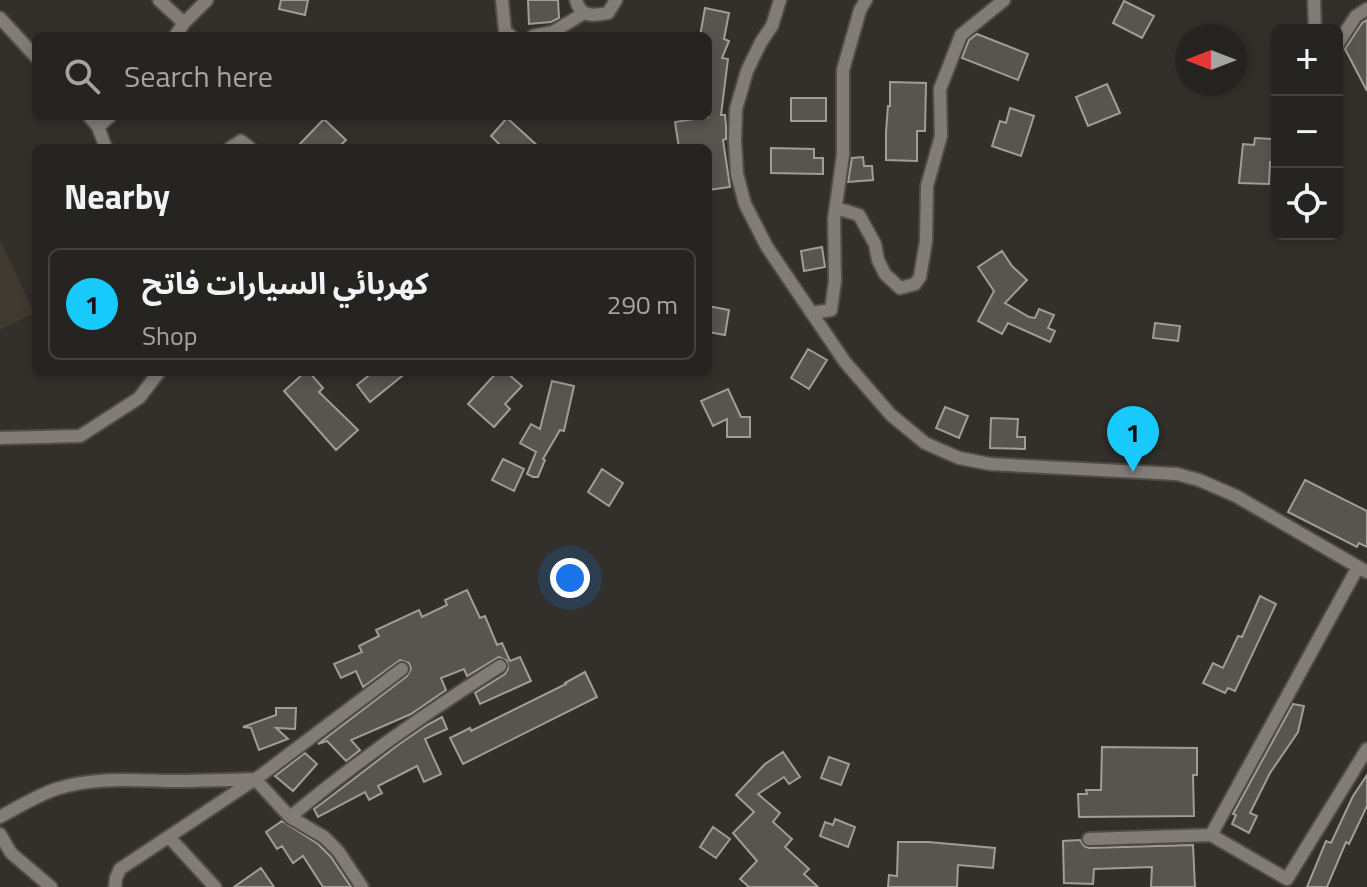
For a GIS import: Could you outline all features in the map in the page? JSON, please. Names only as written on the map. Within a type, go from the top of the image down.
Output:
[{"type":"street","points":[[159,0],[184,23]]},
{"type":"street","points":[[178,32],[207,0]]},
{"type":"street","points":[[502,0],[506,32]]},
{"type":"street","points":[[576,0],[578,8],[595,16],[608,13],[616,0]]},
{"type":"street","points":[[780,0],[772,26],[747,71],[736,109],[737,174],[745,204],[767,247],[845,362],[891,415],[925,443],[959,458],[990,464],[1177,474],[1199,480],[1236,496],[1363,569],[1211,835]]},
{"type":"street","points":[[812,313],[831,310],[835,281],[834,219],[843,155],[843,70],[860,10],[866,0]]},
{"type":"street","points":[[836,208],[859,215],[875,244],[885,274],[900,288],[915,284],[920,277],[926,241],[927,186],[941,136],[940,89],[961,35],[1004,0]]},
{"type":"street","points":[[1314,0],[1315,24]]},
{"type":"street","points":[[1343,36],[1356,16],[1367,9]]},
{"type":"street","points":[[553,32],[584,13]]},
{"type":"street","points":[[0,18],[32,53]]},
{"type":"street","points":[[92,120],[104,144]]},
{"type":"street","points":[[98,127],[106,120]]},
{"type":"street","points":[[0,438],[80,436],[139,398],[156,376]]},
{"type":"street","points":[[290,817],[415,721],[500,666]]},
{"type":"street","points":[[115,887],[120,869],[255,779],[402,669]]},
{"type":"street","points":[[1089,839],[1211,835],[1279,881],[1287,879],[1367,749]]},
{"type":"street","points":[[0,817],[38,796],[87,782],[112,779],[255,779],[290,817],[324,837],[338,851],[362,887]]},
{"type":"street","points":[[0,834],[11,853],[51,887]]},
{"type":"street","points":[[169,837],[215,887]]},
{"type":"shaded area","points":[[0,239],[32,314],[0,330]]},
{"type":"building","points":[[281,0],[308,0],[305,15],[279,9]]},
{"type":"building","points":[[528,0],[558,0],[559,18],[529,24]]},
{"type":"building","points":[[1124,1],[1154,16],[1142,38],[1113,23]]},
{"type":"building","points":[[705,8],[729,13],[724,39],[729,41],[722,58],[728,59],[721,115],[725,115],[726,139],[723,140],[730,187],[712,189],[712,144],[678,144],[675,122],[712,120],[712,32],[701,32]]},
{"type":"building","points":[[1367,20],[1367,91],[1345,49]]},
{"type":"building","points":[[977,34],[1028,54],[1018,80],[962,58],[969,40]]},
{"type":"building","points":[[890,82],[926,83],[925,131],[917,131],[917,161],[886,160]]},
{"type":"building","points":[[1107,84],[1120,113],[1088,126],[1076,97]]},
{"type":"building","points":[[791,98],[826,98],[826,121],[791,121]]},
{"type":"building","points":[[1010,108],[1034,116],[1021,156],[992,146],[1000,121],[1006,123]]},
{"type":"building","points":[[323,120],[346,140],[342,144],[300,144]]},
{"type":"building","points":[[505,120],[509,120],[536,144],[499,144],[491,136]]},
{"type":"building","points":[[1255,138],[1271,139],[1269,184],[1239,183],[1243,144],[1254,145]]},
{"type":"building","points":[[771,148],[814,149],[814,158],[823,158],[823,174],[771,173]]},
{"type":"building","points":[[863,157],[864,166],[872,166],[873,180],[848,182],[852,158]]},
{"type":"building","points":[[822,247],[825,267],[804,271],[801,251]]},
{"type":"building","points":[[1002,251],[1027,280],[1005,303],[1029,317],[1035,318],[1039,309],[1054,315],[1048,328],[1055,331],[1050,342],[1008,323],[1002,334],[978,321],[994,291],[978,267]]},
{"type":"building","points":[[712,307],[729,310],[725,335],[712,333]]},
{"type":"building","points":[[1155,323],[1180,326],[1178,341],[1153,338]]},
{"type":"building","points":[[808,349],[827,360],[809,389],[791,378]]},
{"type":"building","points":[[301,376],[312,376],[323,388],[319,392],[358,430],[336,450],[284,391]]},
{"type":"building","points":[[368,376],[402,376],[370,402],[357,385]]},
{"type":"building","points":[[493,376],[511,376],[522,386],[505,404],[510,409],[494,427],[468,404]]},
{"type":"building","points":[[552,381],[574,386],[564,431],[560,430],[543,459],[538,477],[533,477],[527,474],[536,452],[520,443],[531,424],[540,429]]},
{"type":"building","points":[[728,389],[741,417],[750,417],[750,437],[727,437],[727,419],[713,426],[701,401]]},
{"type":"building","points":[[945,407],[968,416],[959,438],[936,428]]},
{"type":"building","points":[[991,418],[1018,419],[1017,437],[1025,437],[1025,449],[990,448]]},
{"type":"building","points":[[1115,425],[1147,426],[1147,437],[1115,436]]},
{"type":"building","points":[[503,459],[524,469],[514,491],[492,480]]},
{"type":"building","points":[[602,469],[623,483],[609,506],[588,492]]},
{"type":"building","points":[[1305,480],[1367,511],[1367,547],[1359,543],[1357,547],[1288,512]]},
{"type":"building","points":[[467,590],[480,618],[485,616],[497,645],[502,643],[510,661],[520,657],[531,681],[480,704],[475,693],[508,669],[507,661],[499,657],[467,676],[464,669],[441,678],[446,690],[411,714],[351,740],[360,750],[346,761],[327,741],[318,744],[407,676],[411,669],[409,663],[400,660],[363,687],[356,671],[341,678],[334,664],[362,652],[359,646],[379,636],[376,630],[419,610],[422,617],[447,605],[445,600]]},
{"type":"building","points":[[1260,596],[1276,604],[1235,691],[1228,688],[1225,693],[1203,683],[1213,663],[1223,668],[1238,636],[1242,637]]},
{"type":"building","points":[[585,672],[597,697],[463,764],[450,738],[470,728],[471,731]]},
{"type":"building","points":[[1293,704],[1304,706],[1298,732],[1270,773],[1250,813],[1257,816],[1249,833],[1232,824],[1236,815],[1233,814]]},
{"type":"building","points":[[276,708],[296,708],[295,729],[276,728],[288,739],[259,750],[251,728],[243,727],[276,715]]},
{"type":"building","points":[[442,717],[447,729],[425,739],[441,774],[424,782],[417,766],[378,786],[382,793],[369,800],[365,792],[318,817],[314,809],[398,745]]},
{"type":"building","points":[[1102,747],[1197,748],[1197,775],[1193,775],[1194,816],[1079,817],[1078,794],[1087,794],[1086,790],[1101,790]]},
{"type":"building","points":[[783,752],[800,777],[789,784],[784,777],[758,794],[780,813],[773,822],[792,839],[785,847],[809,869],[804,874],[818,887],[749,887],[740,879],[757,861],[733,833],[754,812],[736,795],[765,764]]},
{"type":"building","points":[[305,753],[317,764],[293,791],[275,776]]},
{"type":"building","points":[[829,757],[849,764],[841,785],[821,778]]},
{"type":"building","points":[[1367,775],[1367,806],[1349,844],[1346,842],[1327,887],[1307,887],[1326,841],[1331,843],[1353,796]]},
{"type":"building","points":[[835,819],[855,827],[848,847],[820,836],[825,822],[833,825]]},
{"type":"building","points":[[282,821],[318,844],[351,887],[323,887],[303,856],[293,863],[282,846],[277,849],[266,832]]},
{"type":"building","points":[[713,827],[730,839],[716,858],[700,847]]},
{"type":"building","points":[[1080,840],[1089,848],[1193,845],[1195,887],[1151,887],[1152,867],[1094,869],[1093,884],[1064,883],[1063,841]]},
{"type":"building","points":[[898,842],[995,848],[993,868],[958,865],[957,887],[888,887],[889,875],[897,876]]},
{"type":"building","points":[[261,868],[274,887],[234,887]]},
{"type":"place","name":"كهربائي السيارات فاتح","points":[[1133,472]]}]
